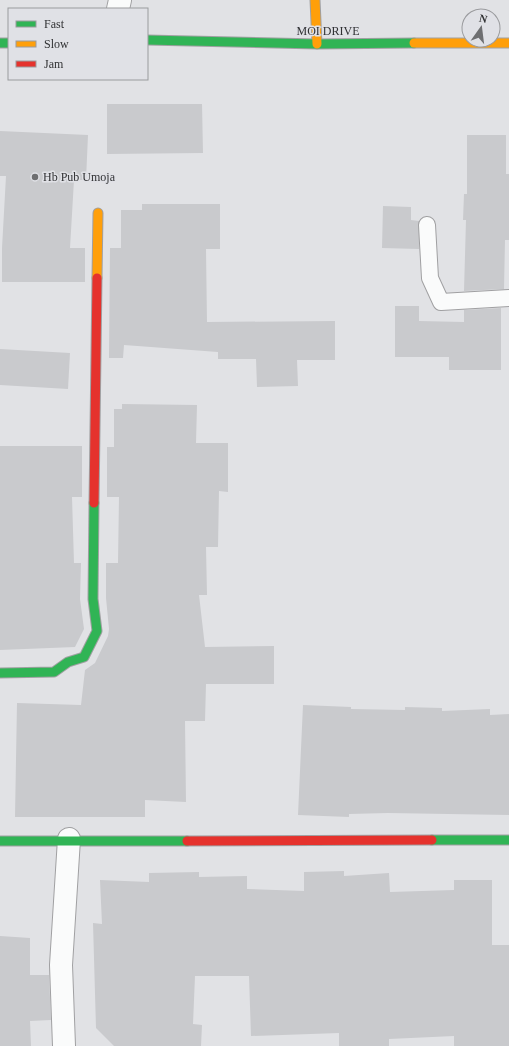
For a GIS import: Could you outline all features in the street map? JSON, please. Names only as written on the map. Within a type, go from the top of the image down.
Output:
[{"type":"street","points":[[315,0],[317,44]]},
{"type":"street","name":"MOI DRIVE","points":[[148,40],[317,44],[509,43]]},
{"type":"street","points":[[0,673],[54,672],[68,662],[84,657],[96,631],[93,599],[98,213]]},
{"type":"street","points":[[64,1046],[61,965],[69,839]]},
{"type":"street","points":[[0,840],[509,840]]},
{"type":"lane","points":[[427,225],[430,278],[441,302],[509,298]]},
{"type":"building","points":[[107,104],[202,104],[203,153],[107,154]]},
{"type":"building","points":[[0,131],[88,135],[86,180],[74,180],[70,248],[85,248],[85,282],[2,282],[2,248],[6,176],[0,176]]},
{"type":"building","points":[[467,135],[506,135],[506,174],[509,174],[509,240],[505,240],[504,289],[464,291],[466,220],[463,220],[464,194],[467,194]]},
{"type":"building","points":[[142,204],[220,204],[220,249],[206,249],[207,322],[335,321],[335,360],[297,360],[298,386],[257,387],[256,359],[218,359],[218,352],[124,345],[123,358],[109,358],[110,248],[121,248],[121,210],[142,210]]},
{"type":"building","points":[[383,206],[411,207],[411,220],[419,221],[419,249],[382,248]]},
{"type":"building","points":[[395,306],[419,306],[419,321],[464,322],[464,310],[501,308],[501,370],[449,370],[449,357],[395,357]]},
{"type":"building","points":[[0,349],[70,353],[68,389],[0,385]]},
{"type":"building","points":[[122,404],[197,405],[196,443],[228,443],[228,492],[219,491],[218,547],[206,547],[207,595],[199,595],[205,647],[274,646],[274,684],[206,684],[205,721],[185,721],[186,802],[145,800],[145,817],[15,817],[17,703],[81,705],[85,670],[95,663],[108,636],[106,563],[118,563],[119,497],[107,497],[107,447],[114,447],[114,409],[122,409]]},
{"type":"building","points":[[0,446],[82,446],[82,497],[72,497],[74,563],[81,563],[80,599],[84,629],[75,647],[0,650]]},
{"type":"building","points":[[303,705],[351,707],[351,709],[405,710],[405,707],[442,708],[442,711],[490,709],[490,715],[509,714],[509,815],[388,813],[349,814],[349,817],[298,815]]},
{"type":"building","points":[[344,871],[344,876],[389,873],[390,892],[454,890],[454,880],[492,880],[492,945],[509,945],[509,1046],[454,1046],[454,1036],[389,1039],[389,1046],[339,1046],[339,1033],[251,1036],[249,976],[195,976],[193,1024],[202,1025],[201,1046],[114,1046],[96,1028],[93,923],[102,924],[100,880],[149,882],[149,873],[199,872],[199,877],[247,876],[247,889],[304,891],[304,872]]},
{"type":"building","points":[[0,936],[30,938],[30,975],[49,975],[51,1020],[30,1021],[31,1046],[0,1046]]},
{"type":"traffic: fast","points":[[148,40],[317,44],[414,43]]},
{"type":"traffic: fast","points":[[0,43],[8,43]]},
{"type":"traffic: fast","points":[[0,673],[54,672],[68,662],[84,657],[97,631],[93,599],[94,503]]},
{"type":"traffic: fast","points":[[432,840],[509,840]]},
{"type":"traffic: fast","points":[[0,841],[187,841]]},
{"type":"traffic: slow","points":[[315,0],[317,44]]},
{"type":"traffic: slow","points":[[414,43],[509,43]]},
{"type":"traffic: slow","points":[[97,278],[98,213]]},
{"type":"traffic: jam","points":[[94,503],[97,278]]},
{"type":"traffic: jam","points":[[187,841],[432,840]]},
{"type":"place","name":"Hb Pub Umoja","points":[[35,177]]}]
